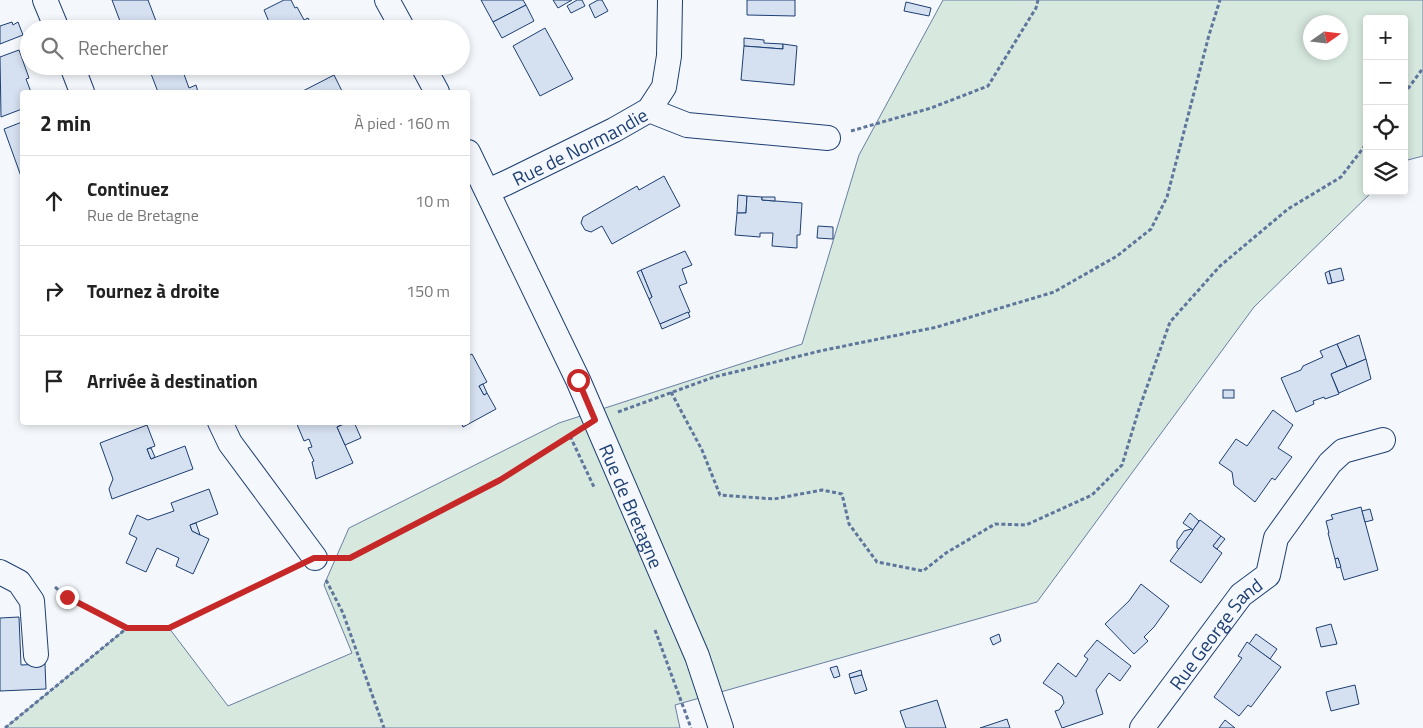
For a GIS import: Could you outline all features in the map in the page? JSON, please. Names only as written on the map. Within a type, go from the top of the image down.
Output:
[{"type":"street","points":[[45,0],[53,20]]},
{"type":"street","points":[[387,0],[398,20]]},
{"type":"street","name":"Rue de Normandie","points":[[488,191],[506,184],[614,130],[649,110],[664,87],[669,56],[670,0]]},
{"type":"street","points":[[75,75],[81,90]]},
{"type":"street","points":[[428,75],[436,90]]},
{"type":"street","points":[[649,110],[687,125],[828,138]]},
{"type":"street","name":"Rue de Bretagne","points":[[470,156],[578,380],[697,656],[721,728]]},
{"type":"street","points":[[221,425],[230,443],[314,558]]},
{"type":"street","name":"Rue George Sand","points":[[1142,728],[1241,595],[1268,575],[1276,538],[1330,463],[1343,451],[1383,440]]},
{"type":"street","points":[[0,572],[19,582],[32,601],[36,655]]},
{"type":"path","points":[[828,138],[931,108],[988,86],[1036,8],[1038,0]]},
{"type":"path","points":[[54,586],[67,597],[127,628],[169,628],[314,558],[350,558],[500,480],[595,420],[714,377],[820,350],[938,327],[1054,292],[1117,256],[1151,229],[1167,197],[1209,35],[1220,0]]},
{"type":"path","points":[[1408,89],[1423,68]]},
{"type":"path","points":[[671,392],[702,450],[720,495],[774,499],[822,490],[842,494],[849,524],[876,562],[923,571],[946,553],[994,524],[1026,526],[1092,495],[1122,465],[1138,409],[1170,322],[1220,266],[1288,209],[1340,176],[1363,148]]},
{"type":"path","points":[[570,436],[595,490]]},
{"type":"path","points":[[314,558],[343,613],[384,728]]},
{"type":"path","points":[[654,626],[691,728]]},
{"type":"path","points":[[5,728],[127,628]]},
{"type":"shaded area","points":[[943,0],[1423,0],[1423,156],[1408,160],[1408,15],[1363,15],[1363,195],[1369,195],[1254,307],[1037,602],[675,705],[680,728],[5,728],[127,628],[169,628],[228,706],[352,653],[324,585],[349,528],[559,423],[802,344],[859,155]]},
{"type":"building","points":[[112,0],[148,0],[156,20],[120,20]]},
{"type":"building","points":[[284,0],[291,0],[304,20],[268,20],[264,10]]},
{"type":"building","points":[[481,0],[523,0],[526,5],[493,22]]},
{"type":"building","points":[[553,0],[572,0],[558,8]]},
{"type":"building","points":[[577,0],[582,0],[585,6],[571,13],[567,6]]},
{"type":"building","points":[[602,0],[608,11],[595,18],[589,5]]},
{"type":"building","points":[[747,0],[795,0],[795,16],[747,15]]},
{"type":"building","points":[[906,2],[931,8],[929,16],[904,11]]},
{"type":"building","points":[[526,5],[534,21],[502,38],[493,22]]},
{"type":"building","points":[[12,22],[13,25],[18,22],[20,36],[0,44],[0,26]]},
{"type":"building","points":[[545,28],[573,79],[540,96],[513,46]]},
{"type":"building","points":[[744,38],[764,40],[764,43],[783,44],[783,49],[744,46]]},
{"type":"building","points":[[783,44],[797,46],[794,85],[741,80],[744,46],[783,49]]},
{"type":"building","points":[[19,50],[20,75],[28,75],[29,78],[26,79],[30,90],[20,90],[20,110],[1,117],[0,57]]},
{"type":"building","points":[[151,75],[184,75],[189,88],[196,85],[197,90],[157,90]]},
{"type":"building","points":[[334,75],[342,90],[305,90]]},
{"type":"building","points":[[20,123],[20,173],[4,129]]},
{"type":"building","points":[[664,176],[680,206],[612,244],[602,226],[591,232],[585,230],[581,223],[583,217],[637,186],[639,190]]},
{"type":"building","points":[[738,195],[747,196],[746,213],[737,213]]},
{"type":"building","points":[[747,196],[762,197],[762,200],[802,203],[800,235],[797,235],[797,248],[772,246],[773,233],[760,233],[760,237],[735,235],[737,213],[746,213]]},
{"type":"building","points":[[762,197],[775,197],[775,201],[762,200]]},
{"type":"building","points":[[818,226],[833,227],[833,239],[817,238]]},
{"type":"building","points":[[685,251],[692,265],[682,269],[687,283],[679,286],[690,312],[660,324],[649,299],[652,297],[641,270]]},
{"type":"building","points":[[1341,268],[1344,280],[1332,283],[1329,271]]},
{"type":"building","points":[[641,270],[652,297],[649,299],[637,272]]},
{"type":"building","points":[[1329,271],[1332,283],[1328,284],[1325,273]]},
{"type":"building","points":[[688,312],[690,317],[662,329],[660,324]]},
{"type":"building","points":[[1359,335],[1366,359],[1347,367],[1337,344]]},
{"type":"building","points":[[1337,344],[1347,367],[1331,374],[1339,394],[1313,401],[1314,404],[1296,412],[1281,378],[1301,370],[1303,366],[1323,357],[1320,351]]},
{"type":"building","points":[[472,354],[487,382],[479,386],[484,395],[487,393],[496,409],[470,423],[470,355]]},
{"type":"building","points":[[1366,359],[1371,379],[1339,393],[1331,374]]},
{"type":"building","points":[[483,384],[487,393],[484,395],[479,386]]},
{"type":"building","points":[[1223,390],[1234,390],[1234,398],[1223,398]]},
{"type":"building","points":[[1273,410],[1293,425],[1278,448],[1292,457],[1275,480],[1272,478],[1255,502],[1234,485],[1232,472],[1219,463],[1236,439],[1247,446]]},
{"type":"building","points":[[147,425],[155,446],[147,449],[151,459],[185,446],[193,469],[112,499],[109,489],[113,479],[100,443]]},
{"type":"building","points":[[297,425],[341,425],[337,427],[353,463],[316,479],[312,462],[314,461],[308,448],[312,447],[309,439],[304,441]]},
{"type":"building","points":[[355,425],[361,438],[345,445],[337,427]]},
{"type":"building","points":[[151,448],[155,457],[151,459],[147,449]]},
{"type":"building","points":[[209,489],[218,514],[190,525],[192,531],[209,539],[193,574],[176,566],[179,558],[157,548],[146,572],[126,563],[137,538],[129,534],[137,515],[148,520],[174,511],[171,503]]},
{"type":"building","points":[[1361,507],[1378,570],[1344,580],[1338,558],[1335,559],[1326,521],[1333,519],[1331,515]]},
{"type":"building","points":[[1370,509],[1373,520],[1365,522],[1362,511]]},
{"type":"building","points":[[1190,513],[1199,521],[1193,530],[1183,523]]},
{"type":"building","points":[[1200,520],[1221,536],[1213,546],[1222,553],[1201,583],[1170,561]]},
{"type":"building","points":[[196,523],[200,535],[192,531],[190,525]]},
{"type":"building","points":[[1193,530],[1179,549],[1177,548],[1177,541],[1184,531]]},
{"type":"building","points":[[1221,536],[1225,539],[1217,549],[1213,546]]},
{"type":"building","points":[[1338,558],[1341,567],[1337,568],[1335,559]]},
{"type":"building","points":[[1141,584],[1169,606],[1154,627],[1144,637],[1148,641],[1134,654],[1105,624],[1129,601]]},
{"type":"building","points":[[19,617],[21,665],[45,664],[46,689],[0,691],[0,618]]},
{"type":"building","points":[[1331,624],[1337,644],[1321,647],[1316,628]]},
{"type":"building","points":[[999,634],[1001,641],[993,645],[990,638]]},
{"type":"building","points":[[1256,634],[1277,649],[1270,659],[1249,644]]},
{"type":"building","points":[[1097,640],[1131,666],[1120,681],[1109,673],[1096,690],[1103,714],[1062,728],[1055,711],[1059,710],[1064,703],[1062,696],[1043,683],[1058,663],[1076,677],[1088,659],[1084,656]]},
{"type":"building","points":[[1247,642],[1281,667],[1251,707],[1248,705],[1239,716],[1214,697],[1242,658],[1238,656]]},
{"type":"building","points":[[837,666],[840,676],[834,678],[830,668]]},
{"type":"building","points":[[861,670],[862,675],[850,678],[849,674]]},
{"type":"building","points":[[862,675],[867,690],[855,694],[850,678]]},
{"type":"building","points":[[1355,685],[1359,704],[1331,711],[1326,692]]},
{"type":"building","points":[[937,700],[946,728],[906,728],[900,711]]},
{"type":"building","points":[[1007,719],[1010,728],[980,728]]},
{"type":"building","points":[[1225,720],[1235,728],[1219,728]]},
{"type":"route","points":[[67,597],[127,628],[169,628],[314,558],[350,558],[500,480],[595,420],[578,380]]}]
